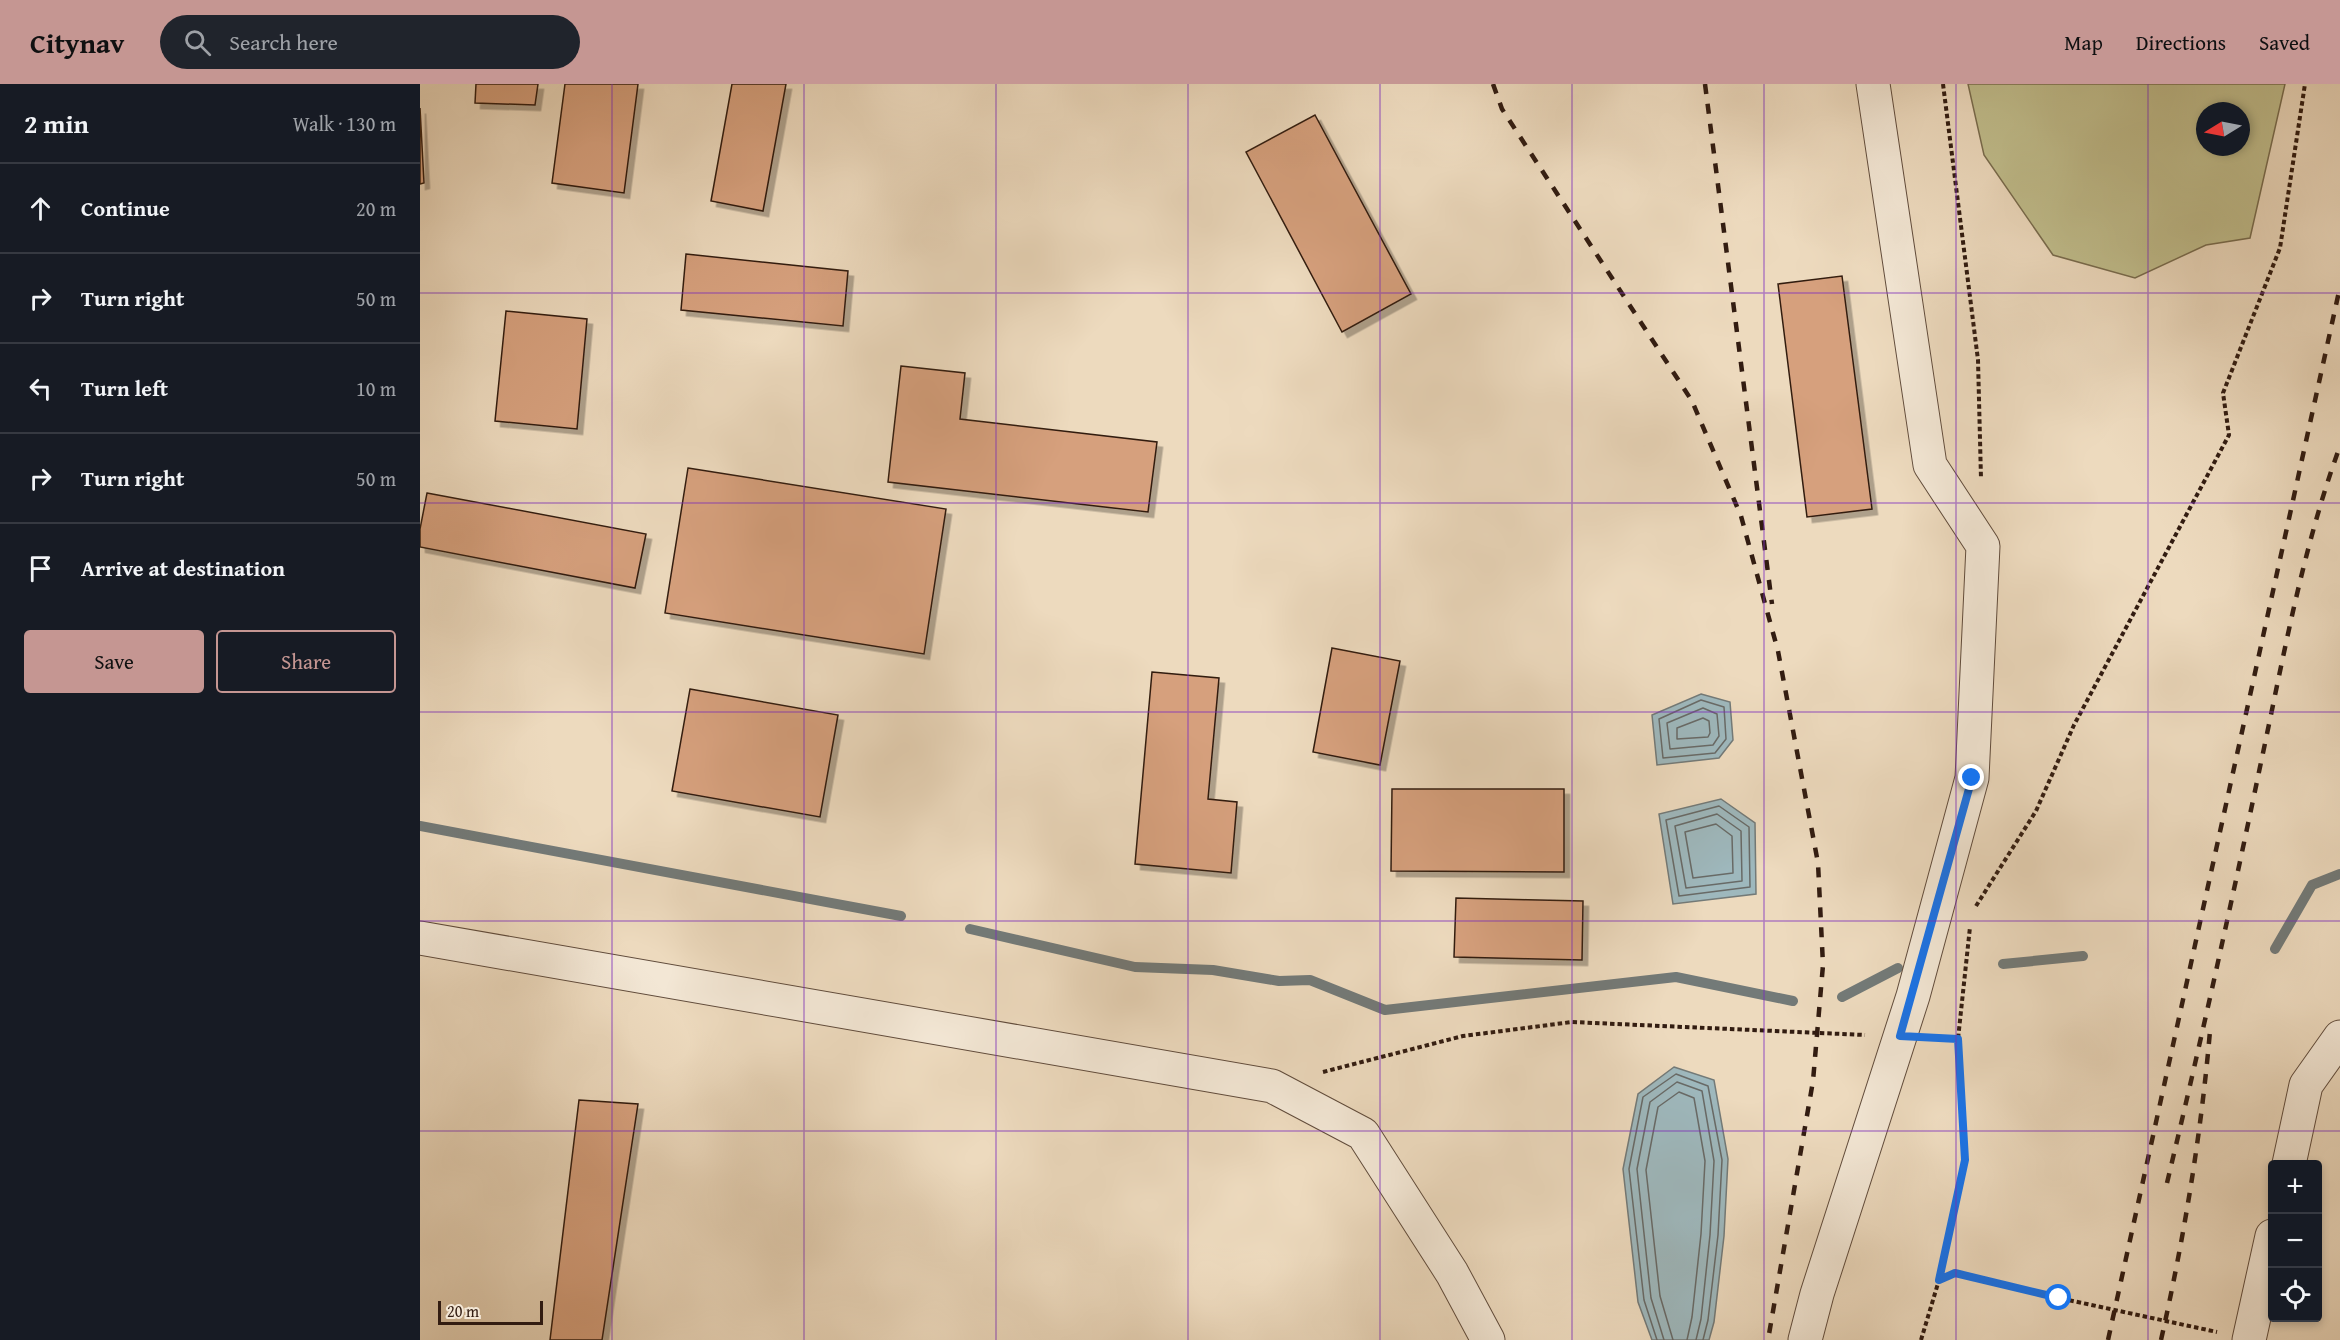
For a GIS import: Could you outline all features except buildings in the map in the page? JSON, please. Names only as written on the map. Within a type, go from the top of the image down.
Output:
[{"type":"street","points":[[1805,1340],[1817,1294],[1900,1036],[1972,778],[1983,546],[1930,465],[1873,84]]},
{"type":"street","points":[[420,938],[1272,1086],[1363,1134],[1452,1273],[1488,1340]]},
{"type":"street","points":[[2290,1160],[2306,1086],[2340,1037]]},
{"type":"street","points":[[2249,1340],[2268,1254]]},
{"type":"path","points":[[1943,84],[1978,360],[1981,488]]},
{"type":"path","points":[[1972,912],[2036,811],[2074,725],[2229,435],[2223,393],[2280,248],[2305,84]]},
{"type":"path","points":[[1921,1340],[1939,1280],[1965,1160],[1958,1039],[1971,923]]},
{"type":"path","points":[[1272,1086],[1463,1036],[1572,1022],[1958,1039]]},
{"type":"path","points":[[1939,1280],[1955,1273],[2249,1340]]},
{"type":"shaded area","points":[[1968,84],[2285,84],[2250,238],[2206,245],[2135,278],[2053,255],[1984,155]]},
{"type":"water","points":[[1701,694],[1730,702],[1733,740],[1719,758],[1657,765],[1652,715]]},
{"type":"water","points":[[1721,799],[1755,823],[1756,894],[1673,904],[1659,814]]},
{"type":"water","points":[[1674,1067],[1714,1080],[1728,1159],[1724,1236],[1714,1322],[1709,1340],[1652,1340],[1638,1302],[1623,1169],[1638,1094]]},
{"type":"waterway","points":[[420,826],[901,916]]},
{"type":"waterway","points":[[2275,949],[2312,885],[2340,874]]},
{"type":"waterway","points":[[970,929],[1135,967],[1213,970],[1279,981],[1310,980],[1385,1010],[1676,977],[1793,1001]]},
{"type":"waterway","points":[[2003,964],[2083,956]]},
{"type":"waterway","points":[[1842,997],[1898,968]]},
{"type":"railway","points":[[1493,84],[1502,109],[1692,401],[1741,516],[1778,651],[1818,863],[1823,965],[1813,1081],[1768,1340]]},
{"type":"railway","points":[[1705,84],[1772,604]]},
{"type":"railway","points":[[2108,1340],[2340,287]]},
{"type":"railway","points":[[2167,1183],[2227,923],[2294,605],[2315,525],[2340,446]]},
{"type":"railway","points":[[2161,1340],[2191,1186],[2210,1031]]},
{"type":"route","points":[[1972,778],[1900,1036],[1958,1039],[1965,1160],[1939,1280],[1955,1273],[2059,1298]]}]
